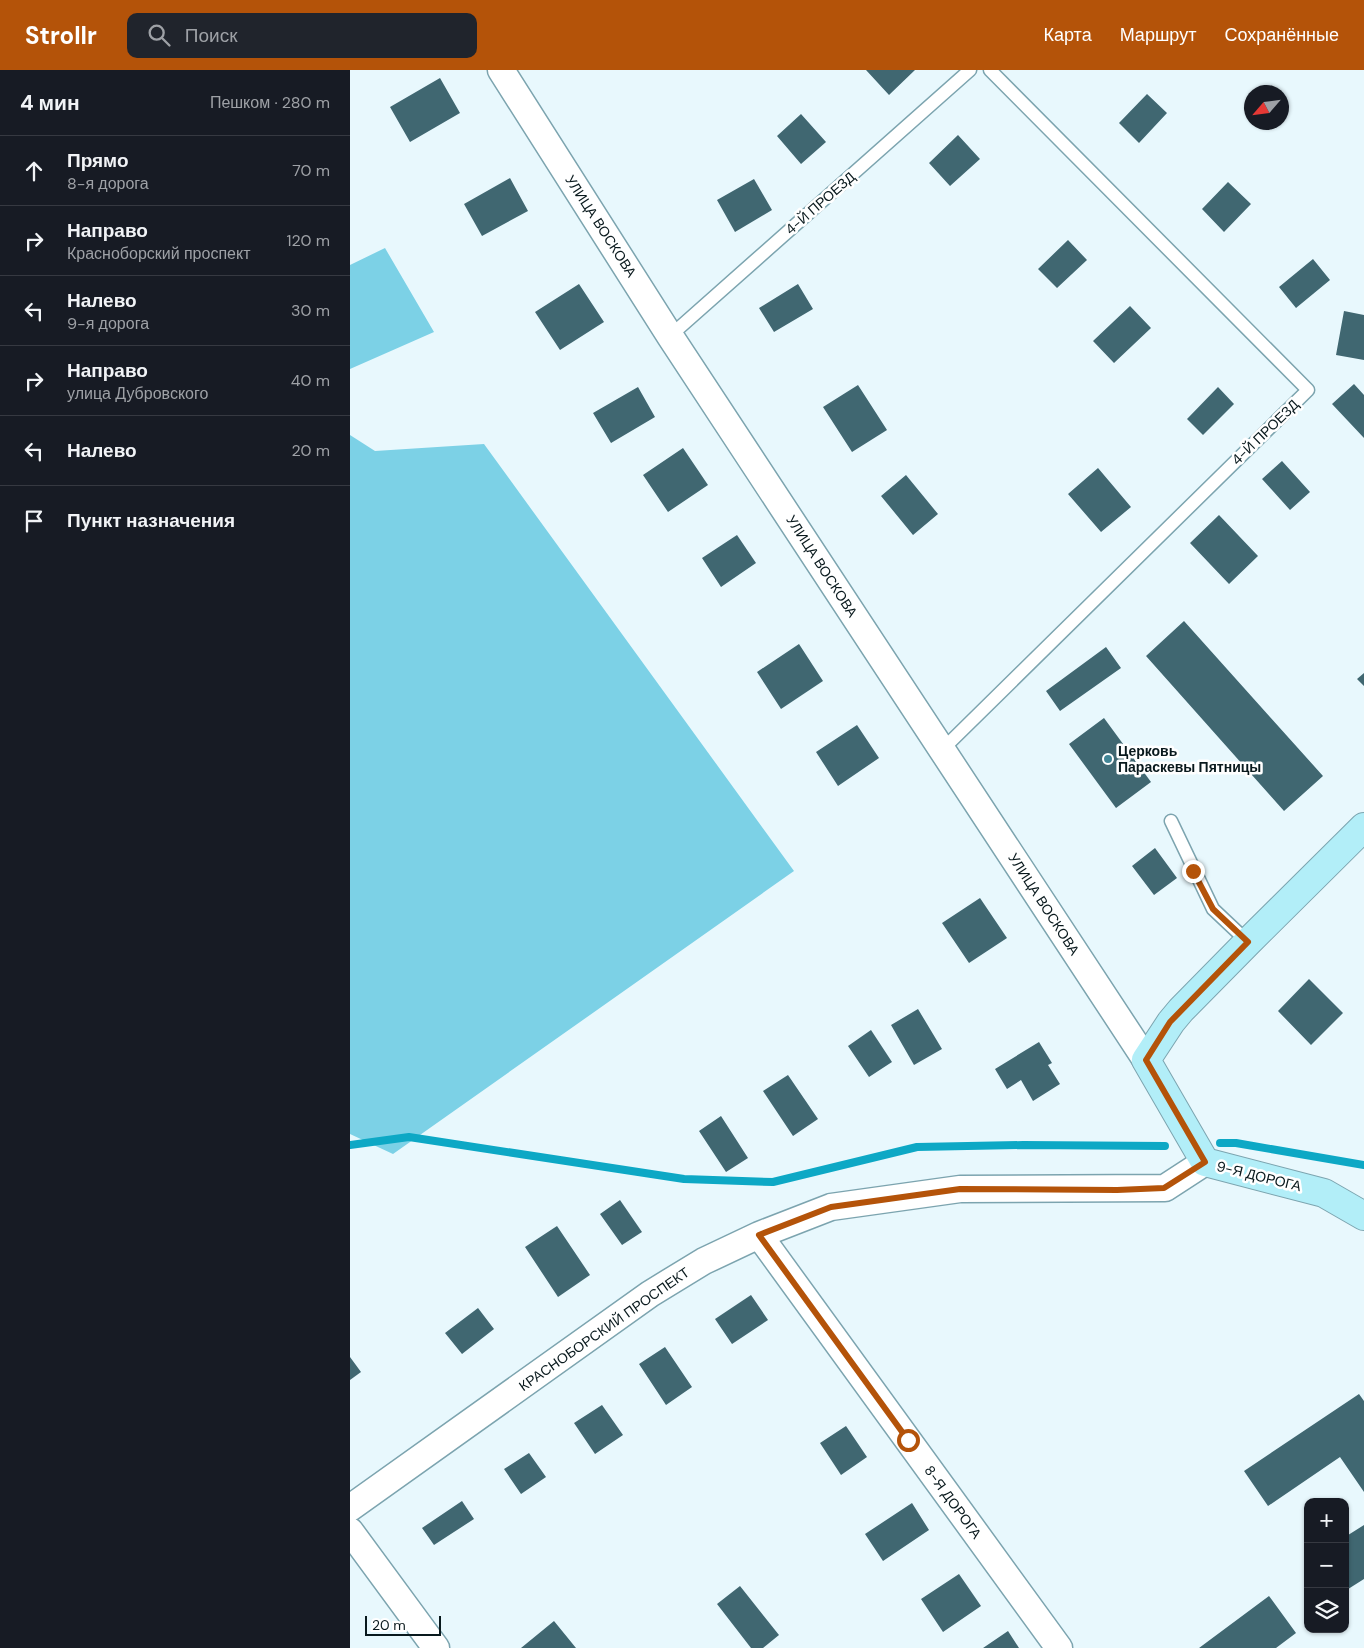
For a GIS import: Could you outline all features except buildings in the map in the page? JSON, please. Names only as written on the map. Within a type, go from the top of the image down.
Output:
[{"type":"street","name":"УЛИЦА ВОСКОВА","points":[[501,70],[670,336],[1146,1060]]},
{"type":"street","points":[[1146,1060],[1170,1022],[1364,827]]},
{"type":"street","name":"9-Я ДОРОГА","points":[[1146,1060],[1205,1162],[1324,1192],[1364,1216]]},
{"type":"street","name":"КРАСНОБОРСКИЙ ПРОСПЕКТ","points":[[350,1508],[650,1294],[704,1260],[759,1235],[831,1207],[960,1189],[1117,1190],[1164,1188],[1205,1162]]},
{"type":"street","name":"8-Я ДОРОГА","points":[[759,1235],[1059,1648]]},
{"type":"street","points":[[350,1531],[436,1648]]},
{"type":"lane","name":"4-Й ПРОЕЗД","points":[[670,336],[970,70]]},
{"type":"lane","name":"4-Й ПРОЕЗД","points":[[943,749],[1308,390],[990,70]]},
{"type":"lane","points":[[1171,821],[1213,909],[1248,942]]},
{"type":"shaded area","points":[[385,248],[434,332],[350,369],[350,265]]},
{"type":"shaded area","points":[[350,435],[375,451],[484,444],[794,871],[393,1154],[350,1134]]},
{"type":"waterway","points":[[350,1145],[409,1137],[684,1179],[773,1182],[917,1147],[1023,1145],[1165,1146]]},
{"type":"waterway","points":[[1220,1143],[1236,1143],[1364,1165]]},
{"type":"place","name":"Церковь Параскевы Пятницы","points":[[1108,759]]},
{"type":"route","points":[[908,1440],[759,1235],[831,1207],[960,1189],[1117,1190],[1164,1188],[1205,1162],[1146,1060],[1170,1022],[1248,942],[1213,909],[1193,871]]}]
